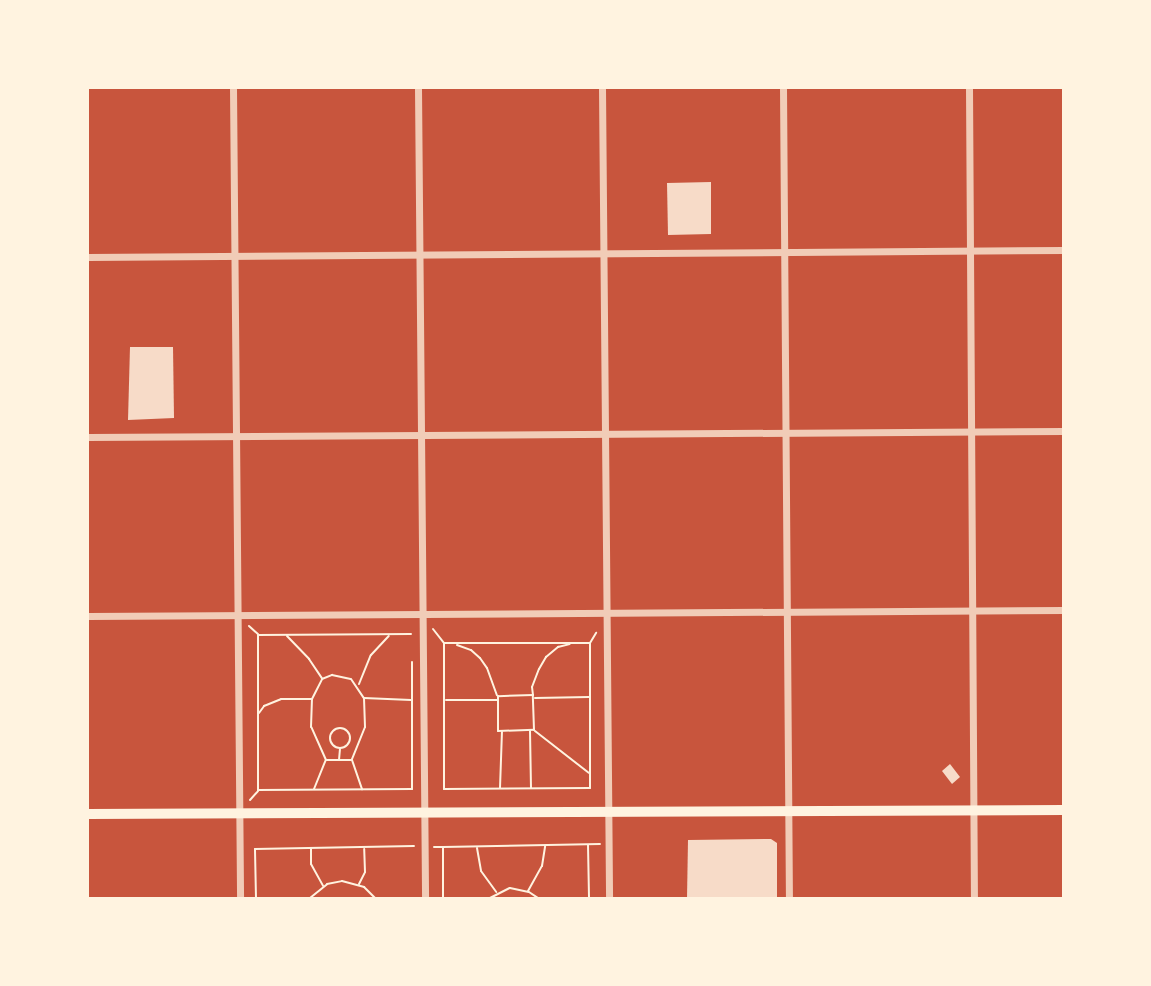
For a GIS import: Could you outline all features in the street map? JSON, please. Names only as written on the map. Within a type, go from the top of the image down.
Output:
[{"type":"main road","points":[[88,814],[1063,810]]},
{"type":"street","points":[[233,88],[240,898]]},
{"type":"street","points":[[418,88],[425,898]]},
{"type":"street","points":[[602,88],[609,898]]},
{"type":"street","points":[[783,88],[789,898]]},
{"type":"street","points":[[969,88],[974,898]]},
{"type":"street","points":[[88,257],[1063,250]]},
{"type":"street","points":[[88,437],[1063,431]]},
{"type":"street","points":[[88,616],[1063,610]]},
{"type":"path","points":[[423,614],[444,643],[444,789],[590,788],[590,643],[444,643]]},
{"type":"path","points":[[412,634],[258,635],[258,790],[412,789],[412,661]]},
{"type":"path","points":[[358,686],[371,655],[390,635]]},
{"type":"path","points":[[287,636],[309,659],[322,679]]},
{"type":"path","points":[[452,643],[471,650],[480,658],[493,680],[498,698],[498,731],[532,730],[590,773]]},
{"type":"path","points":[[531,788],[532,687],[546,657],[558,647],[575,643]]},
{"type":"path","points":[[322,679],[341,675],[358,686],[364,698],[365,726],[352,760],[363,790]]},
{"type":"path","points":[[314,790],[326,761],[311,727],[312,699],[322,679]]},
{"type":"path","points":[[444,700],[533,696],[590,697]]},
{"type":"path","points":[[364,698],[412,701]]},
{"type":"path","points":[[258,714],[264,706],[281,699],[312,699]]},
{"type":"path","points":[[339,760],[340,748],[350,740],[349,733],[341,727],[332,731],[329,737],[331,743],[340,748]]},
{"type":"path","points":[[500,788],[502,731]]},
{"type":"path","points":[[326,761],[352,760]]},
{"type":"path","points":[[443,898],[443,847],[588,844],[589,898]]},
{"type":"path","points":[[528,891],[542,866],[545,845]]},
{"type":"path","points":[[256,898],[255,849],[415,846]]},
{"type":"path","points":[[477,846],[481,871],[497,893]]},
{"type":"path","points":[[359,885],[365,872],[364,847]]},
{"type":"path","points":[[311,848],[311,864],[323,887]]},
{"type":"path","points":[[310,898],[323,887],[342,881],[359,885],[375,898]]},
{"type":"path","points":[[490,898],[510,888],[528,891],[538,898]]},
{"type":"building","points":[[711,182],[711,234],[668,235],[667,183]]},
{"type":"building","points":[[130,347],[173,347],[174,418],[128,420]]},
{"type":"building","points":[[950,764],[960,777],[952,784],[942,771]]},
{"type":"building","points":[[771,839],[777,843],[777,898],[687,898],[688,840]]}]
